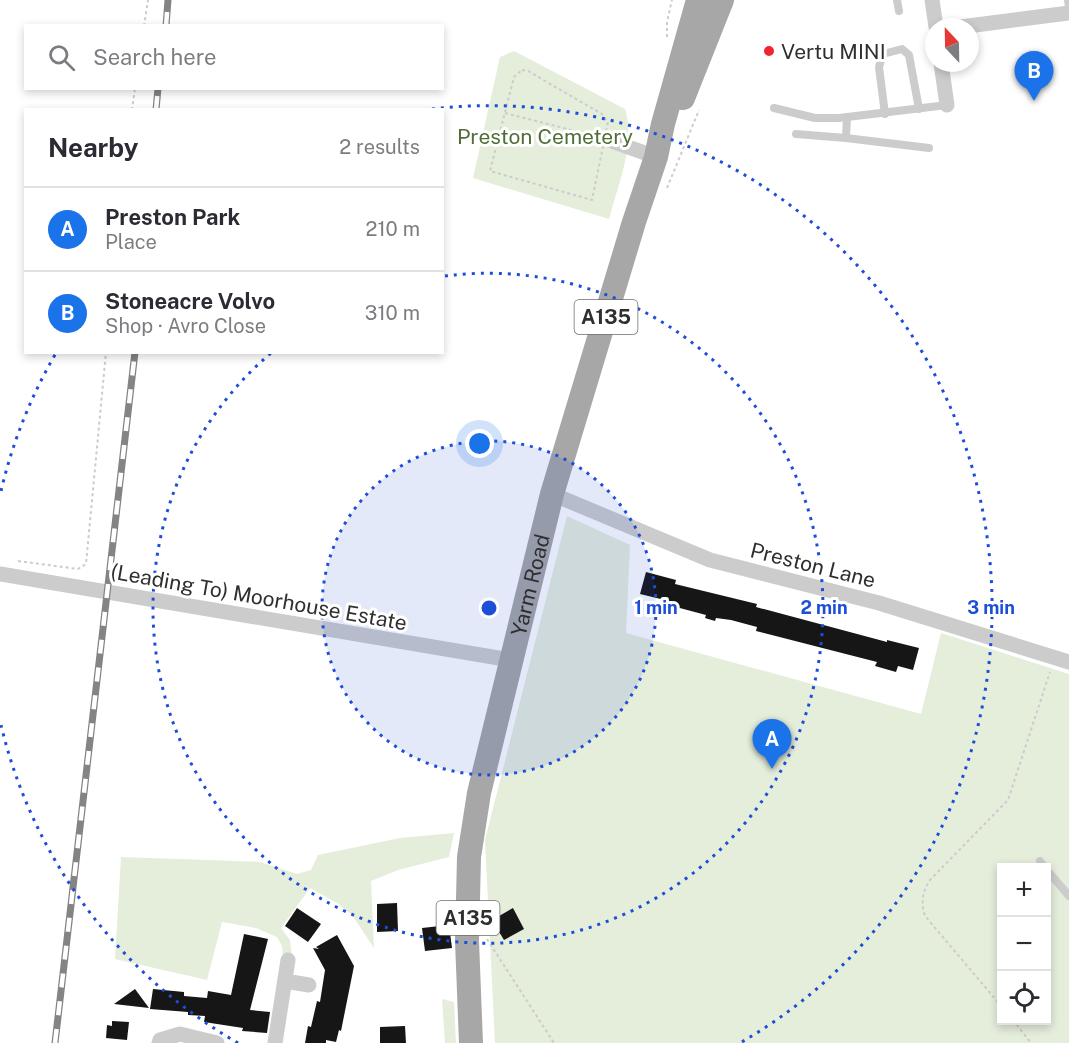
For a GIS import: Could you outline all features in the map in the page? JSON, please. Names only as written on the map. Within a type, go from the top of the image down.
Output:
[{"type":"main road","name":"A135","points":[[659,149],[663,124],[698,0]]},
{"type":"main road","name":"A135","points":[[659,149],[688,87],[722,0]]},
{"type":"main road","name":"Yarm Road","points":[[471,1043],[467,941],[469,857],[480,793],[552,494],[634,222],[659,149]]},
{"type":"street","points":[[932,0],[935,18]]},
{"type":"street","points":[[979,25],[1069,13]]},
{"type":"street","points":[[942,72],[947,105]]},
{"type":"street","points":[[606,139],[659,149]]},
{"type":"street","name":"Preston Lane","points":[[552,494],[710,560],[879,603],[1062,660]]},
{"type":"street","name":"(Leading To) Moorhouse Estate","points":[[0,575],[511,660]]},
{"type":"street","points":[[275,1043],[288,960]]},
{"type":"street","points":[[285,981],[309,985]]},
{"type":"street","points":[[159,1043],[160,1040],[180,1034],[217,1043]]},
{"type":"lane","points":[[897,0],[898,11]]},
{"type":"lane","points":[[1068,0],[1069,7]]},
{"type":"lane","points":[[885,114],[880,60],[883,54],[902,49],[909,55],[918,109]]},
{"type":"lane","points":[[774,108],[815,118],[885,114],[947,105]]},
{"type":"lane","points":[[846,138],[847,117]]},
{"type":"lane","points":[[796,134],[929,148]]},
{"type":"lane","points":[[1051,874],[1069,896]]},
{"type":"path","points":[[144,24],[148,0]]},
{"type":"path","points":[[522,70],[528,71],[602,114],[608,122],[606,139],[592,200],[490,171],[514,77],[522,70]]},
{"type":"path","points":[[132,108],[135,90]]},
{"type":"path","points":[[664,196],[701,104]]},
{"type":"path","points":[[505,113],[606,139]]},
{"type":"path","points":[[0,575],[4,559],[78,569],[86,564],[105,354]]},
{"type":"path","points":[[997,1001],[925,916],[921,904],[929,881],[1008,800],[1062,660]]},
{"type":"path","points":[[487,939],[554,1043]]},
{"type":"path","points":[[1016,1025],[1032,1043]]},
{"type":"green space","name":"Preston Cemetery","points":[[514,51],[625,109],[628,122],[627,150],[609,219],[473,178],[500,57]]},
{"type":"green space","points":[[567,516],[630,545],[626,633],[921,714],[941,633],[1069,674],[1069,1043],[495,1043],[485,840]]},
{"type":"green space","points":[[454,833],[449,857],[398,870],[371,881],[374,948],[352,915],[337,903],[310,888],[281,928],[290,940],[292,961],[283,958],[282,946],[277,937],[256,928],[222,922],[207,980],[115,959],[121,857],[260,862],[297,874],[311,870],[318,855],[400,838]]},
{"type":"green space","points":[[442,999],[454,1002],[456,1043],[445,1043]]},
{"type":"building","points":[[646,572],[676,580],[675,584],[757,604],[756,607],[887,642],[887,640],[919,648],[913,670],[898,666],[896,672],[875,666],[877,662],[756,631],[757,627],[731,620],[716,618],[715,621],[705,618],[706,615],[676,607],[677,603],[640,594]]},
{"type":"building","points":[[397,903],[398,931],[377,932],[377,904]]},
{"type":"building","points":[[297,908],[321,924],[308,942],[285,926]]},
{"type":"building","points":[[513,908],[524,929],[504,940],[492,920]]},
{"type":"building","points":[[449,925],[452,948],[425,951],[422,928]]},
{"type":"building","points":[[244,934],[268,939],[250,1010],[270,1012],[267,1033],[242,1031],[243,1028],[204,1022],[205,1016],[188,1015],[188,1012],[150,1009],[153,989],[184,992],[184,996],[207,998],[208,991],[231,995]]},
{"type":"building","points":[[337,935],[354,966],[341,1031],[339,1030],[336,1042],[326,1040],[326,1043],[305,1043],[317,1001],[320,1002],[325,970],[313,948],[319,949],[316,947]]},
{"type":"building","points":[[135,989],[149,1008],[114,1004]]},
{"type":"building","points":[[112,1021],[129,1022],[127,1040],[106,1038],[107,1025],[112,1026]]},
{"type":"building","points":[[405,1026],[406,1043],[380,1043],[380,1027]]},
{"type":"railway","points":[[166,24],[168,0]]},
{"type":"railway","points":[[156,108],[158,90]]},
{"type":"railway","points":[[55,1043],[135,354]]},
{"type":"place","name":"Vertu MINI","points":[[769,51]]},
{"type":"place","name":"Stoneacre Volvo","points":[[1034,101]]},
{"type":"place","name":"Preston Park","points":[[772,769]]}]
